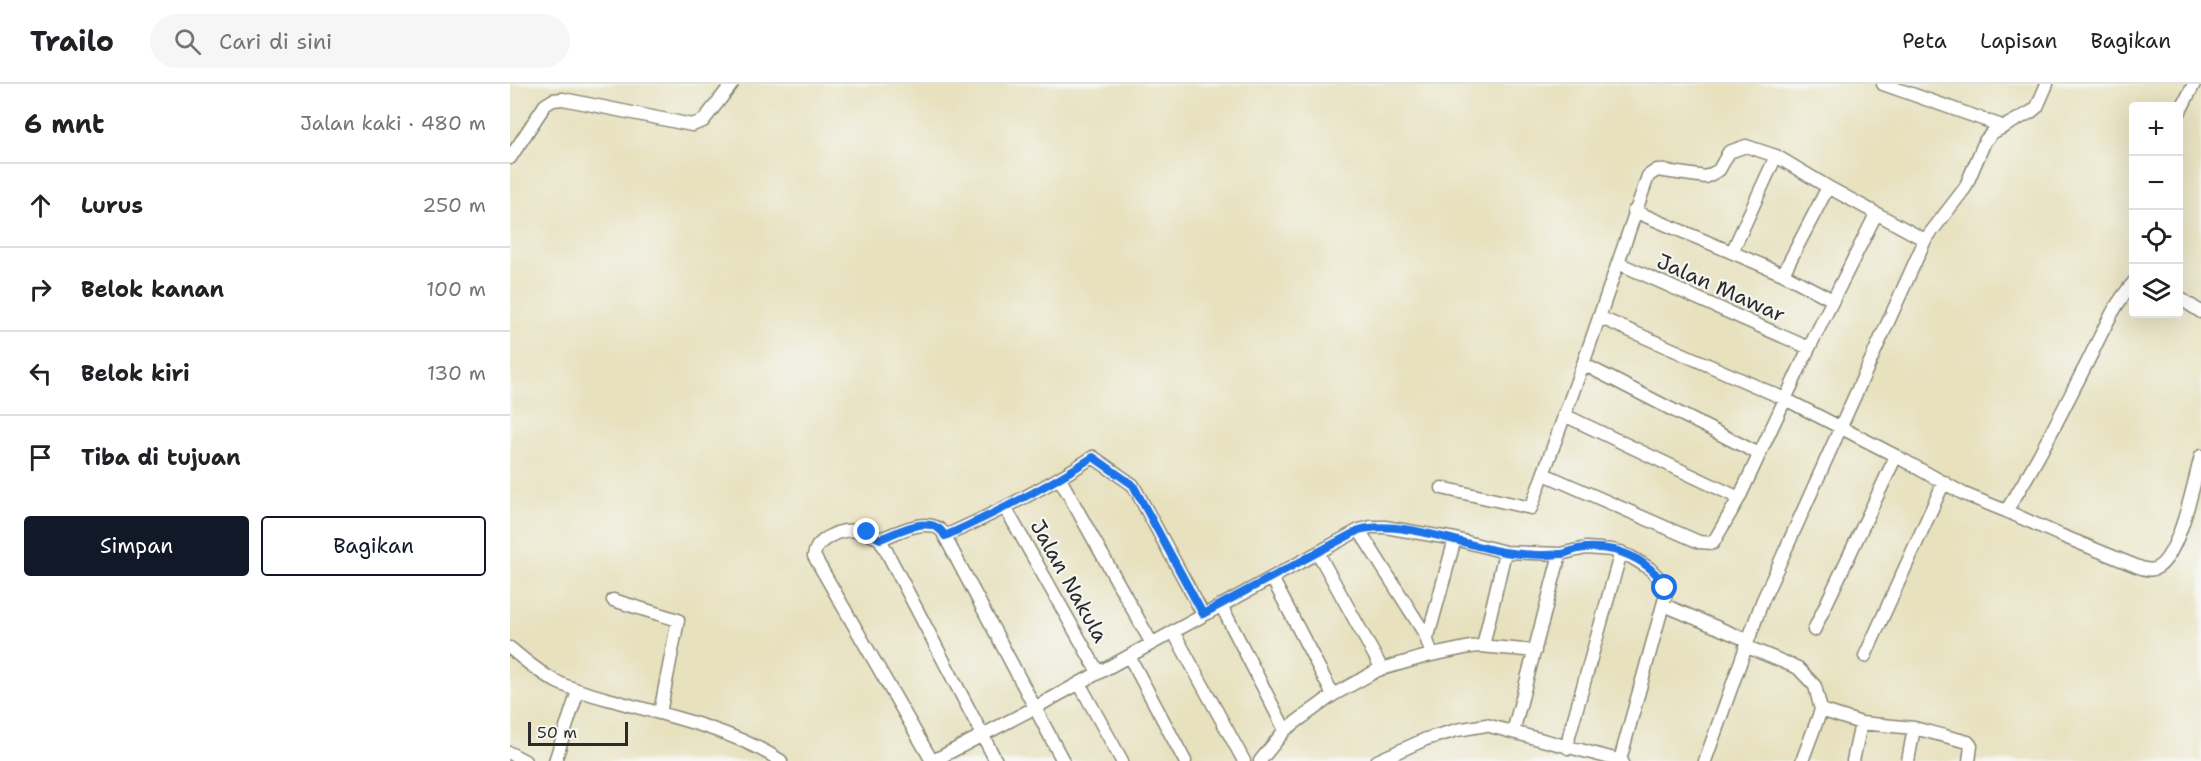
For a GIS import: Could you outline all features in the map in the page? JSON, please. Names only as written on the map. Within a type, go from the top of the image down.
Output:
[{"type":"street","points":[[510,158],[544,105],[553,100],[563,99],[692,125],[703,121],[732,84]]},
{"type":"street","points":[[1883,84],[2002,126]]},
{"type":"street","points":[[1705,761],[1762,602],[1925,240],[1965,188],[1985,141],[2002,126],[2037,107],[2047,84]]},
{"type":"street","points":[[2183,105],[2194,84]]},
{"type":"street","points":[[1442,488],[1531,508],[1647,176],[1657,170],[1706,177],[1719,170],[1730,152],[1746,146],[1776,156],[1925,240]]},
{"type":"street","points":[[1732,252],[1776,156]]},
{"type":"street","points":[[1783,274],[1828,187]]},
{"type":"street","points":[[1634,211],[1783,274],[1833,300]]},
{"type":"street","points":[[1544,474],[1704,543],[1713,543],[1739,498],[1809,348],[1876,214]]},
{"type":"street","name":"Jalan Mawar","points":[[1618,263],[1809,348]]},
{"type":"street","points":[[2006,511],[2098,342],[2105,323],[2129,287]]},
{"type":"street","points":[[2183,300],[2201,312]]},
{"type":"street","points":[[1599,317],[1785,399],[1964,494],[2145,570],[2156,569],[2168,559],[2179,535],[2201,456]]},
{"type":"street","points":[[1583,364],[1759,454]]},
{"type":"street","points":[[1564,415],[1739,498]]},
{"type":"street","points":[[1814,630],[1896,456]]},
{"type":"street","points":[[945,536],[1006,509],[1060,479],[1093,457],[1133,485],[1203,614]]},
{"type":"street","points":[[1060,479],[1151,642]]},
{"type":"street","points":[[1865,656],[1944,482]]},
{"type":"street","name":"Jalan Nakula","points":[[1006,509],[1098,672]]},
{"type":"street","points":[[880,539],[923,524],[936,526],[945,536],[1063,761]]},
{"type":"street","points":[[996,761],[982,735],[880,539],[860,530],[834,532],[818,544],[814,556],[933,761],[982,735],[1036,707],[1359,530],[1371,526],[1455,539],[1505,552],[1560,554],[1586,548],[1621,552],[1640,561],[1663,582],[1666,594],[1664,605],[1621,761],[1486,725],[1426,739],[1377,761]]},
{"type":"street","points":[[1359,530],[1425,634],[1432,655]]},
{"type":"street","points":[[1425,634],[1429,633],[1455,539]]},
{"type":"street","points":[[1483,646],[1505,552]]},
{"type":"street","points":[[1568,748],[1569,736],[1621,552]]},
{"type":"street","points":[[1318,553],[1382,669]]},
{"type":"street","points":[[1513,732],[1560,554]]},
{"type":"street","points":[[1272,578],[1333,695]]},
{"type":"street","points":[[613,600],[678,620],[660,713]]},
{"type":"street","points":[[1664,605],[1747,640],[1798,668],[1815,686],[1821,710],[1802,761]]},
{"type":"street","points":[[1221,606],[1285,730]]},
{"type":"street","points":[[1173,631],[1244,761]]},
{"type":"street","points":[[1279,761],[1264,757],[1285,730],[1333,695],[1382,669],[1432,655],[1483,646],[1535,651]]},
{"type":"street","points":[[510,648],[556,682],[578,691],[660,713],[748,744],[781,761]]},
{"type":"street","points":[[1129,656],[1185,761]]},
{"type":"street","points":[[1079,683],[1122,761]]},
{"type":"street","points":[[555,761],[578,691]]},
{"type":"street","points":[[1821,710],[1861,723],[1914,728],[1968,742],[1971,747],[1969,761]]},
{"type":"street","points":[[1853,761],[1861,723]]},
{"type":"street","points":[[1908,761],[1914,728]]},
{"type":"street","points":[[510,753],[525,761]]},
{"type":"route","points":[[867,532],[880,539],[923,524],[931,524],[942,531],[945,536],[1006,509],[1060,479],[1093,457],[1133,485],[1203,614],[1359,530],[1371,526],[1455,539],[1505,552],[1560,554],[1586,548],[1612,550],[1640,561],[1663,582],[1665,588]]}]
